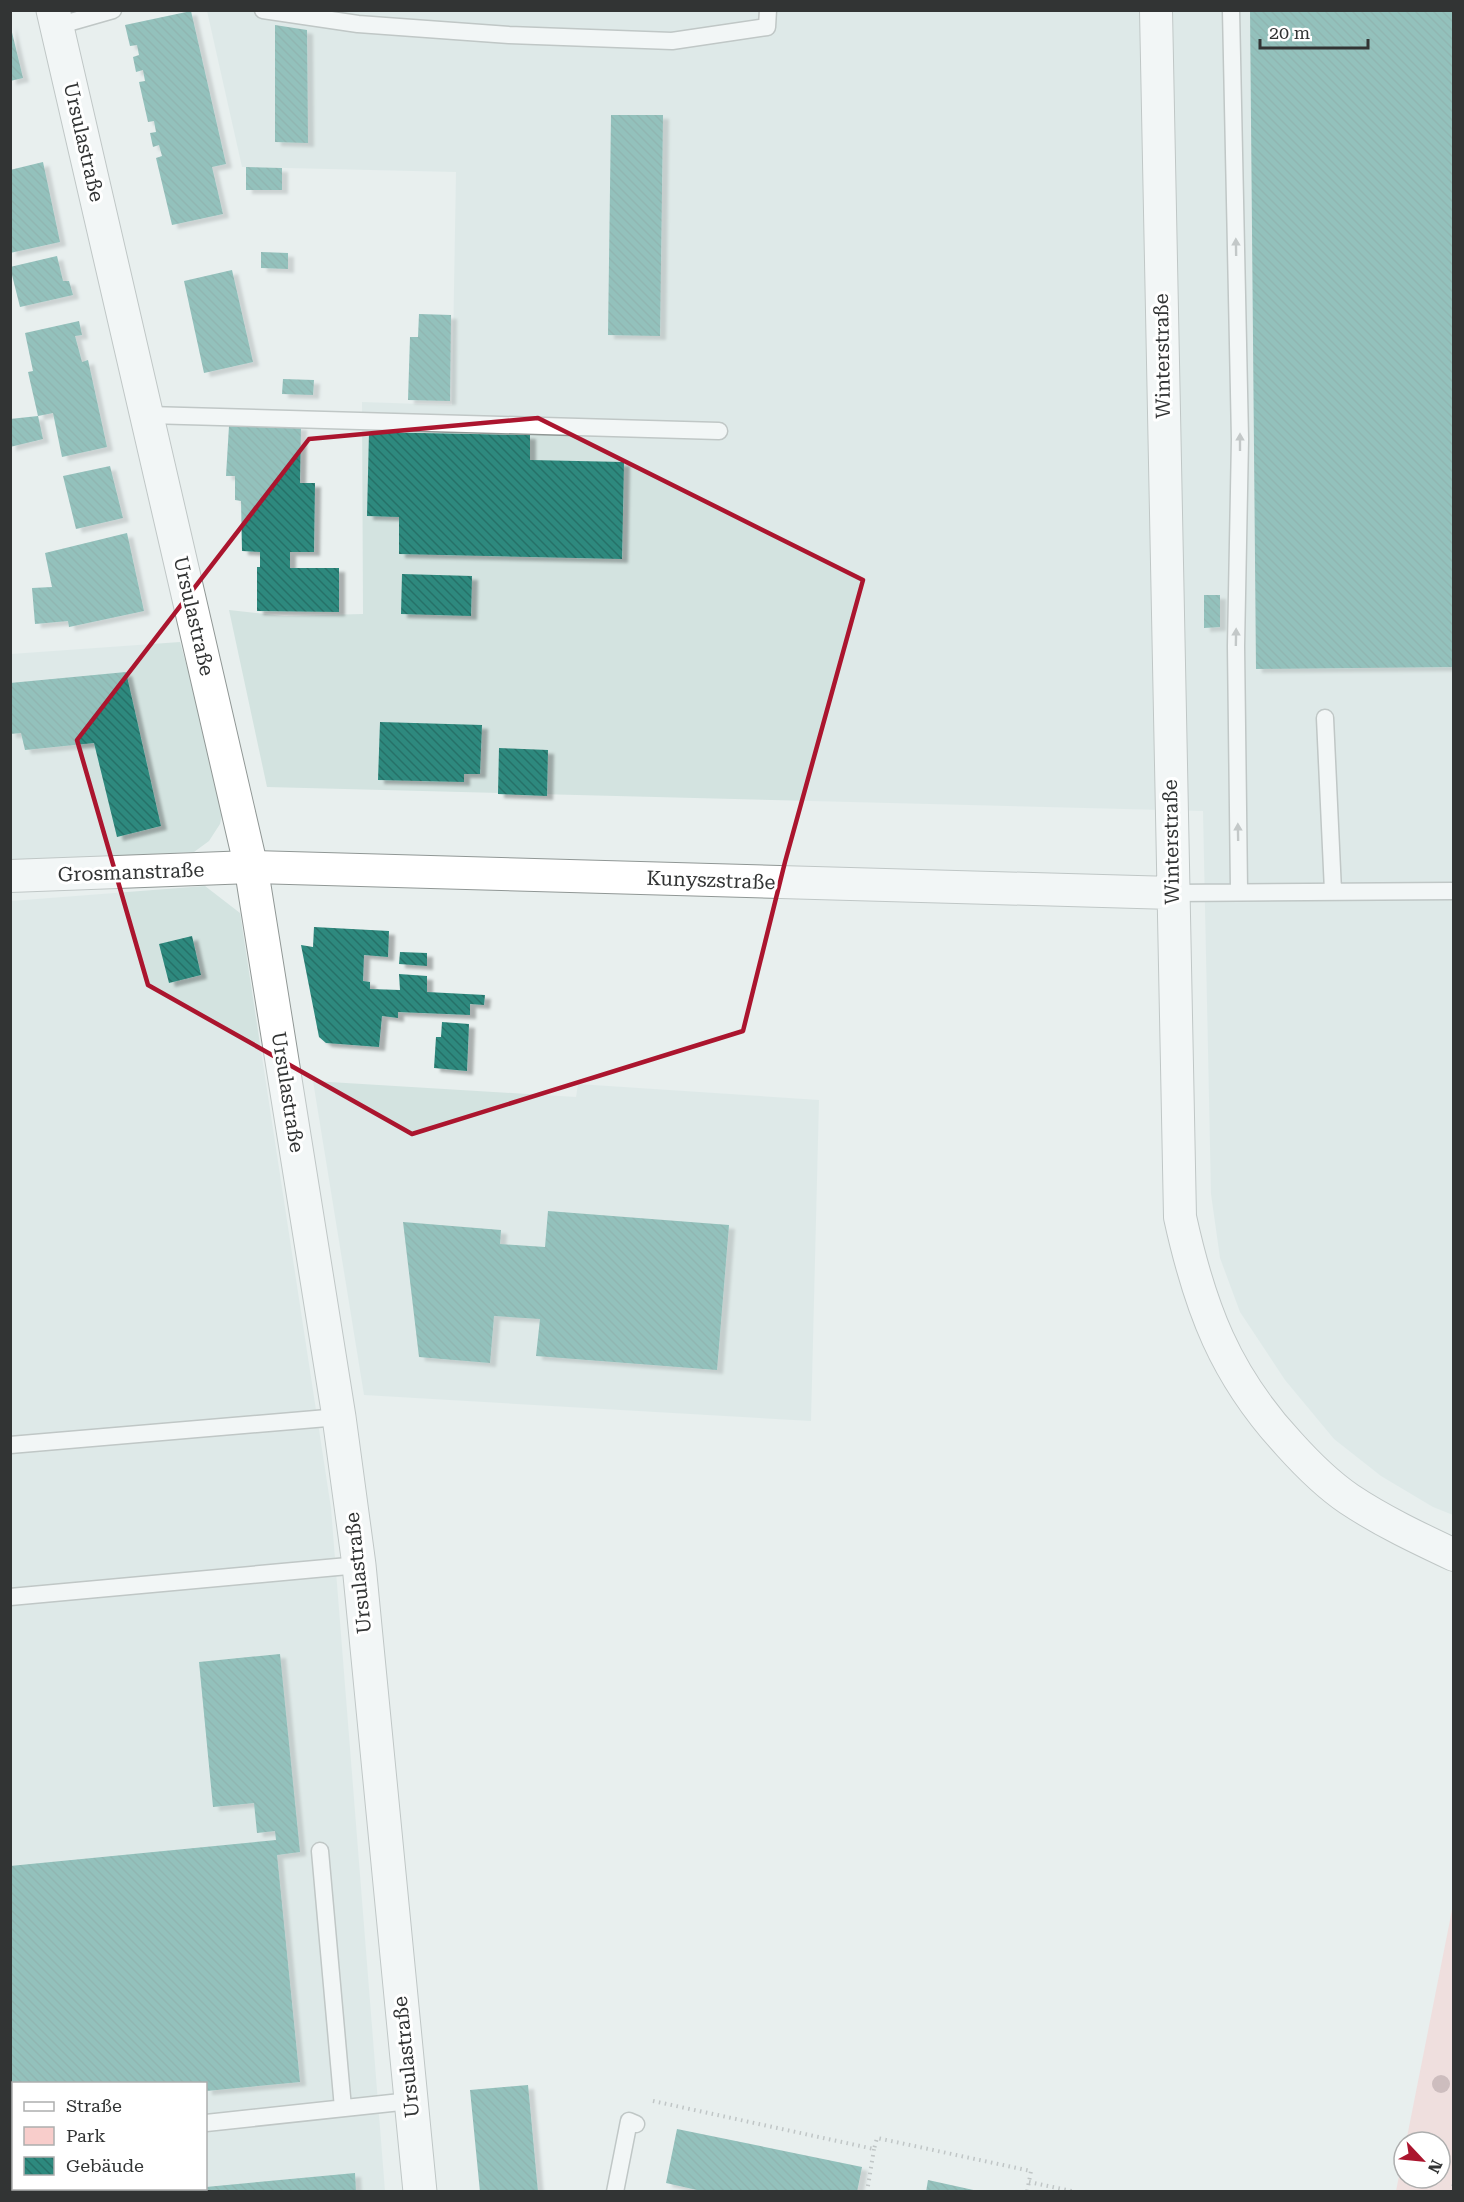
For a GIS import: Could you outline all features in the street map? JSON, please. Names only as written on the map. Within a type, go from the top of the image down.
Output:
[{"type":"street","name":"Winterstraße","points":[[1156,10],[1180,1217],[1192,1272],[1213,1331],[1239,1383],[1274,1428],[1308,1465],[1348,1498],[1414,1536],[1454,1555]]},
{"type":"street","name":"Ursulastraße","points":[[55,18],[251,867],[339,1417],[359,1565],[420,2192]]},
{"type":"street","name":"Kunyszstraße","points":[[251,867],[1172,893]]},
{"type":"street","name":"Grosmanstraße","points":[[10,876],[251,867]]},
{"type":"lane","points":[[55,18],[113,10]]},
{"type":"lane","points":[[263,10],[358,24],[509,35],[672,40],[767,27],[768,10]]},
{"type":"lane","points":[[1231,10],[1240,439],[1236,646],[1239,890]]},
{"type":"lane","points":[[148,415],[719,431]]},
{"type":"lane","points":[[1325,718],[1333,891]]},
{"type":"lane","points":[[1172,893],[1239,890],[1454,891]]},
{"type":"lane","points":[[10,1445],[339,1417]]},
{"type":"lane","points":[[10,1597],[359,1565]]},
{"type":"lane","points":[[320,1851],[343,2108]]},
{"type":"lane","points":[[207,2123],[410,2101]]},
{"type":"lane","points":[[615,2192],[629,2121],[636,2124]]},
{"type":"path","points":[[636,2124],[644,2099],[874,2149]]},
{"type":"path","points":[[867,2192],[877,2138],[1031,2171],[1027,2192]]},
{"type":"path","points":[[1029,2182],[1076,2192]]},
{"type":"path","points":[[1451,2192],[1454,2184]]},
{"type":"highlighted area","points":[[538,418],[863,580],[785,862],[743,1031],[412,1134],[148,985],[77,740],[309,439]]},
{"type":"shaded area","points":[[207,11],[1453,11],[1453,1515],[1433,1507],[1381,1476],[1334,1439],[1285,1380],[1240,1312],[1220,1258],[1211,1194],[1203,811],[267,787],[229,610],[284,616],[363,614],[362,402],[452,405],[456,172],[242,167]]},
{"type":"shaded area","points":[[180,642],[225,802],[220,824],[209,841],[194,852],[11,861],[11,654]]},
{"type":"shaded area","points":[[205,886],[240,913],[331,1508],[385,2191],[11,2192],[11,901]]},
{"type":"shaded area","points":[[313,1081],[576,1097],[578,1084],[819,1100],[811,1421],[364,1395]]},
{"type":"green space","points":[[1453,1905],[1453,2191],[1396,2191],[1452,2190],[1452,2130],[1408,2130]]},
{"type":"building","points":[[1250,10],[1454,10],[1454,667],[1256,669]]},
{"type":"building","points":[[191,11],[226,164],[212,167],[223,214],[172,225],[156,158],[162,156],[159,145],[153,147],[150,133],[156,132],[154,121],[148,122],[139,82],[145,81],[143,70],[136,72],[133,57],[139,55],[137,45],[130,46],[125,25]]},
{"type":"building","points":[[10,24],[23,78],[10,81]]},
{"type":"building","points":[[275,25],[307,30],[308,143],[275,142]]},
{"type":"building","points":[[611,115],[663,115],[660,336],[608,335]]},
{"type":"building","points":[[43,162],[60,242],[10,253],[10,170]]},
{"type":"building","points":[[246,167],[282,168],[282,190],[246,190]]},
{"type":"building","points":[[261,252],[288,253],[288,269],[261,268]]},
{"type":"building","points":[[57,256],[63,281],[69,281],[73,295],[20,307],[10,267]]},
{"type":"building","points":[[232,270],[253,362],[204,373],[184,281]]},
{"type":"building","points":[[419,314],[451,315],[450,401],[408,400],[410,337],[418,337]]},
{"type":"building","points":[[79,321],[82,335],[75,336],[82,362],[88,360],[107,447],[62,457],[53,413],[38,416],[28,372],[33,371],[25,333]]},
{"type":"building","points":[[283,379],[314,380],[313,395],[282,394]]},
{"type":"building","points":[[38,416],[43,439],[10,447],[10,419]]},
{"type":"building","points":[[229,426],[301,426],[300,483],[315,483],[314,552],[290,552],[290,568],[339,568],[339,612],[257,611],[257,567],[260,567],[260,552],[242,551],[241,501],[235,500],[235,476],[226,476]]},
{"type":"building","points":[[369,432],[530,435],[530,460],[624,462],[622,559],[399,554],[399,517],[367,516]]},
{"type":"building","points":[[110,466],[123,518],[76,529],[63,476]]},
{"type":"building","points":[[127,533],[144,611],[69,627],[68,621],[35,624],[32,588],[52,587],[45,553]]},
{"type":"building","points":[[402,574],[472,576],[471,616],[401,614]]},
{"type":"building","points":[[1204,595],[1220,595],[1220,627],[1204,628]]},
{"type":"building","points":[[126,672],[161,826],[117,837],[94,743],[25,750],[21,733],[10,734],[10,683]]},
{"type":"building","points":[[380,722],[482,725],[480,774],[464,774],[464,782],[378,780]]},
{"type":"building","points":[[499,748],[548,750],[547,796],[498,794]]},
{"type":"building","points":[[314,927],[389,931],[388,957],[364,955],[363,981],[370,982],[370,989],[400,990],[399,974],[427,976],[427,992],[485,995],[484,1005],[470,1004],[470,1015],[398,1012],[398,1018],[382,1016],[379,1047],[326,1043],[319,1037],[301,945],[313,947]]},
{"type":"building","points":[[192,936],[201,975],[169,983],[159,944]]},
{"type":"building","points":[[400,952],[427,953],[427,966],[399,964]]},
{"type":"building","points":[[442,1022],[469,1024],[467,1071],[434,1068],[436,1037],[441,1037]]},
{"type":"building","points":[[548,1211],[729,1225],[717,1370],[536,1356],[540,1319],[494,1316],[490,1363],[419,1357],[403,1222],[501,1230],[500,1244],[545,1247]]},
{"type":"building","points":[[280,1654],[300,1852],[277,1855],[300,2082],[207,2091],[207,2082],[12,2082],[12,2110],[10,2110],[10,1866],[276,1840],[275,1831],[257,1833],[254,1803],[213,1807],[199,1662]]},
{"type":"building","points":[[528,2085],[538,2192],[480,2192],[470,2090]]},
{"type":"building","points":[[677,2129],[862,2167],[857,2192],[706,2192],[666,2183]]},
{"type":"building","points":[[355,2173],[356,2192],[203,2192],[207,2190],[207,2187]]},
{"type":"building","points":[[928,2180],[978,2191],[926,2192]]}]
